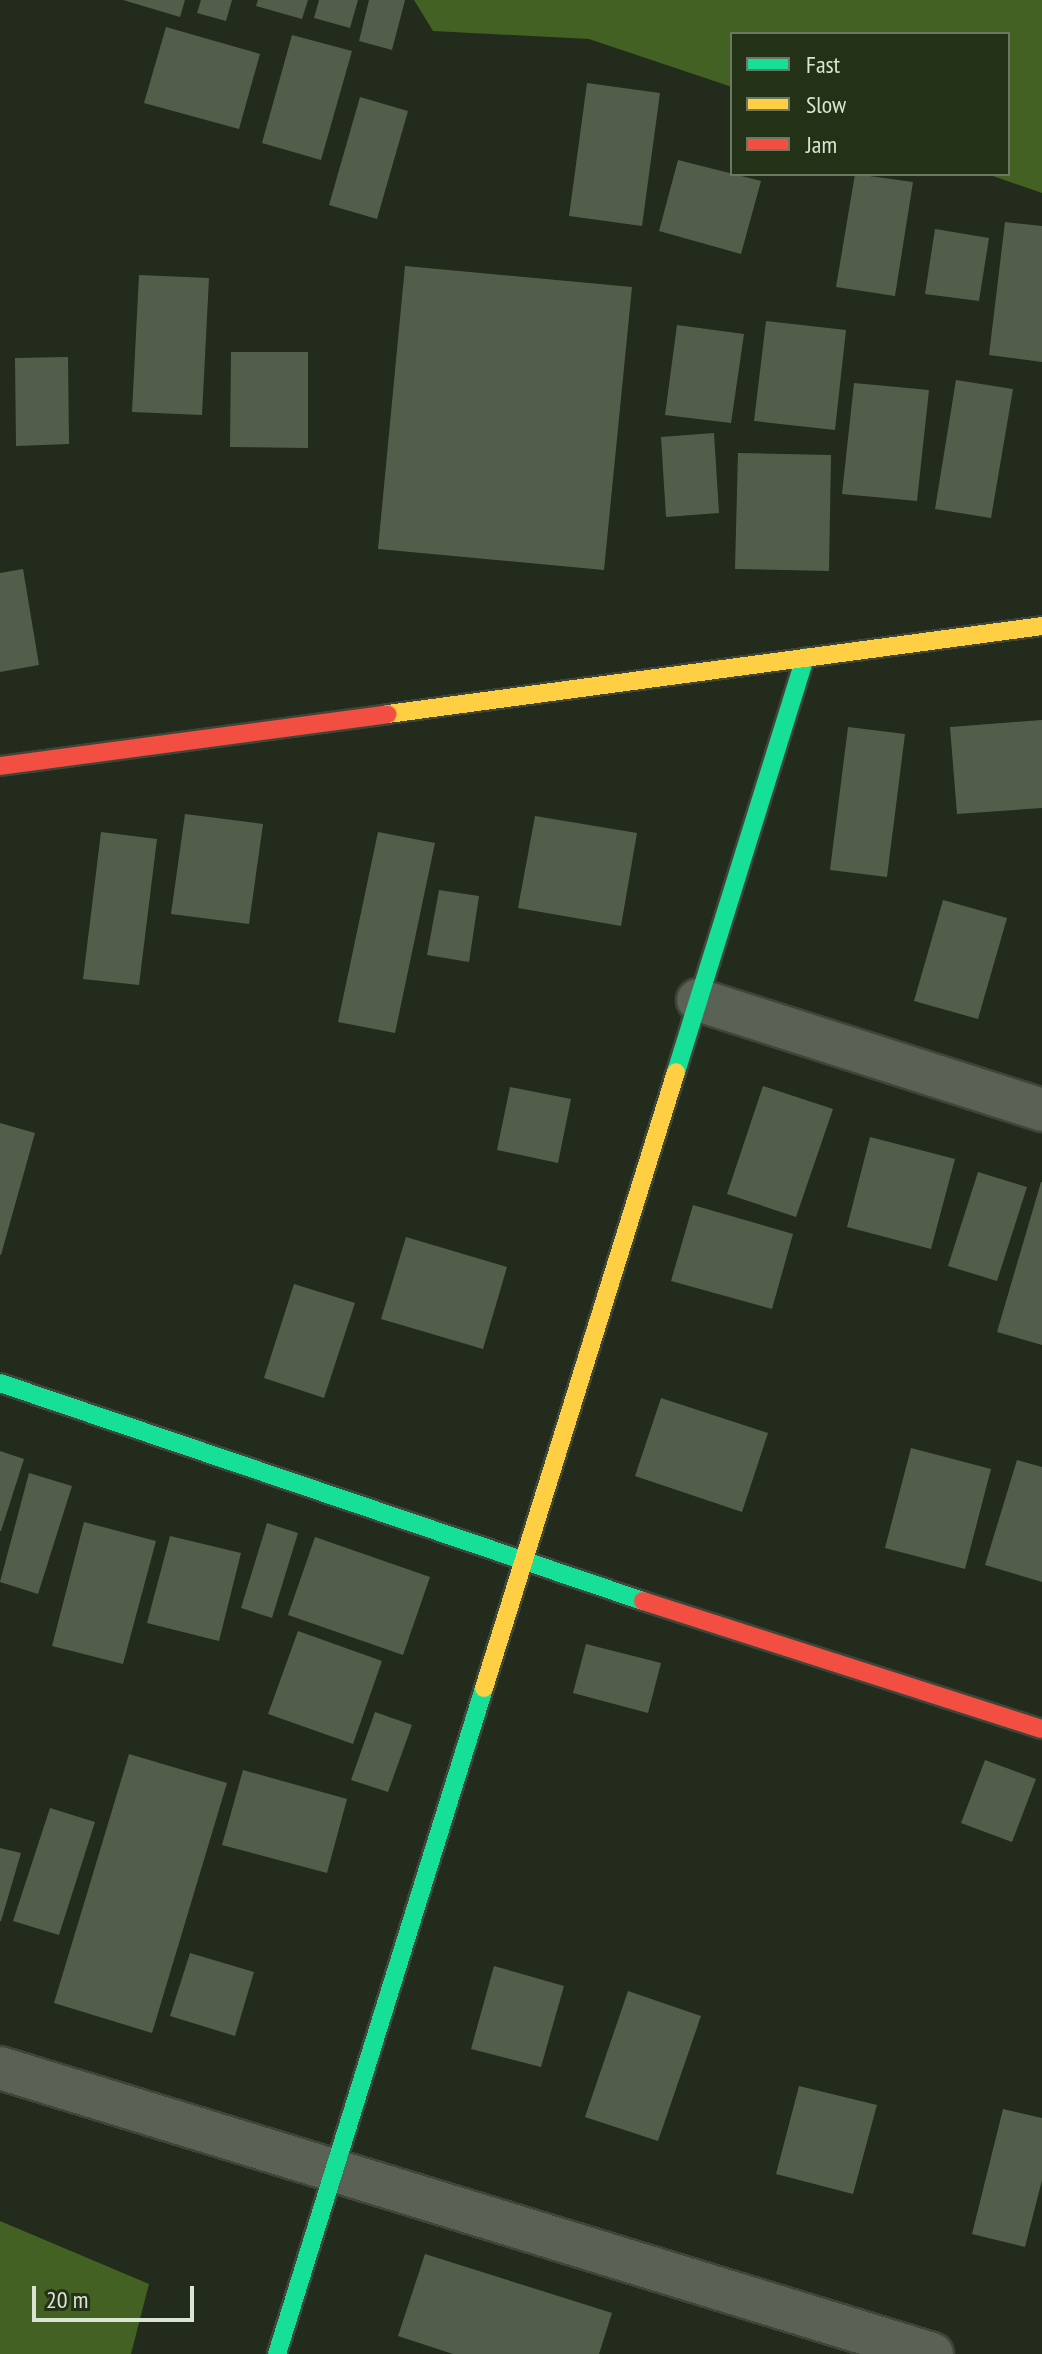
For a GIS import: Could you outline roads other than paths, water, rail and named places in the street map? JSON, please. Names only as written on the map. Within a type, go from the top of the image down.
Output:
[{"type":"street","points":[[0,766],[1042,626]]},
{"type":"street","points":[[277,2354],[805,658]]},
{"type":"street","points":[[698,1000],[1042,1110]]},
{"type":"street","points":[[0,1383],[523,1562],[1042,1729]]},
{"type":"street","points":[[0,2068],[335,2168],[932,2354]]}]
